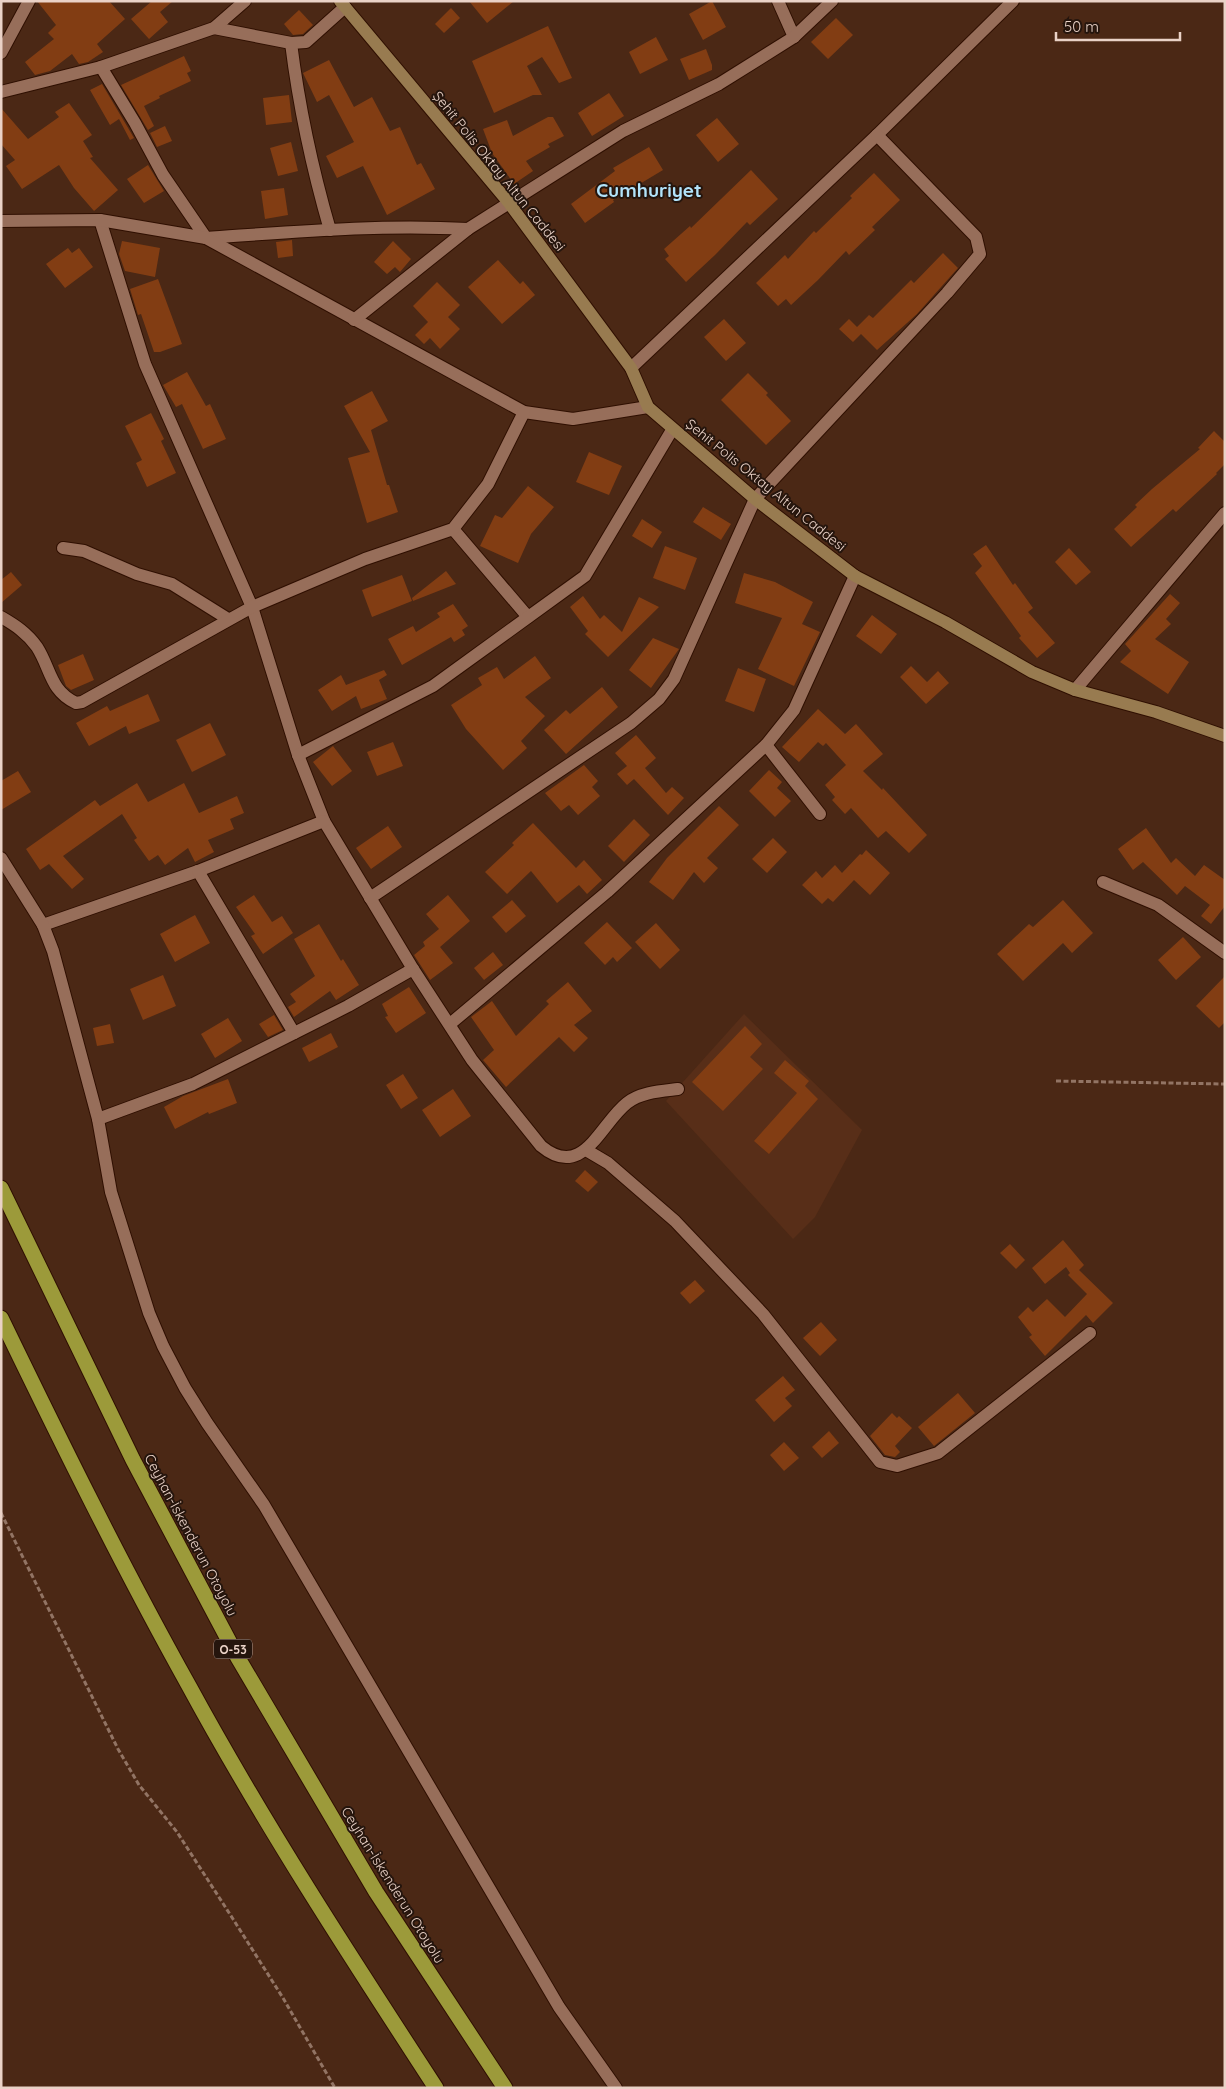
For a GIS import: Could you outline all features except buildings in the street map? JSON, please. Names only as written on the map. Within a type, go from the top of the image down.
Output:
[{"type":"highway","name":"Ceyhan-İskenderun Otoyolu","points":[[1,1188],[132,1460],[238,1658],[376,1892],[505,2088]]},
{"type":"highway","points":[[1,1318],[83,1487],[189,1687],[327,1922],[436,2088]]},
{"type":"street","points":[[1,53],[29,1]]},
{"type":"street","points":[[1,92],[101,67],[214,28],[246,1]]},
{"type":"street","points":[[778,1],[794,37]]},
{"type":"street","points":[[354,320],[468,229],[623,132],[719,84],[794,37],[832,1]]},
{"type":"street","points":[[630,368],[877,135],[1013,1]]},
{"type":"street","points":[[214,28],[291,43],[306,42],[343,4]]},
{"type":"street","name":"Şehit Polis Oktay Altun Caddesi","points":[[343,4],[509,203],[630,368],[648,407],[754,500],[855,576],[945,622],[1032,672],[1075,690],[1156,712],[1225,736]]},
{"type":"street","points":[[291,43],[297,95],[314,176],[330,230]]},
{"type":"street","points":[[101,67],[135,123],[163,175],[206,238],[524,412],[572,419],[648,407]]},
{"type":"street","points":[[370,898],[631,723],[659,699],[674,679],[754,500],[947,293],[980,254],[976,237],[877,135]]},
{"type":"street","points":[[1,221],[100,220],[206,238],[330,230],[468,229]]},
{"type":"street","points":[[100,220],[145,364],[252,607],[298,755],[324,821],[413,969],[472,1060],[541,1146],[550,1154],[560,1157],[586,1150],[626,1103],[649,1093],[678,1089]]},
{"type":"street","points":[[1,617],[21,629],[36,647],[55,687],[63,696],[76,703],[82,702],[252,607],[365,559],[453,529],[488,484],[524,412]]},
{"type":"street","points":[[298,755],[433,686],[585,576],[672,430]]},
{"type":"street","points":[[1075,690],[1225,513]]},
{"type":"street","points":[[453,529],[528,617]]},
{"type":"street","points":[[63,548],[84,551],[136,574],[172,584],[228,619]]},
{"type":"street","points":[[450,1024],[607,892],[766,745],[794,710],[855,576]]},
{"type":"street","points":[[766,745],[820,814]]},
{"type":"street","points":[[43,925],[198,871],[324,821]]},
{"type":"street","points":[[1,858],[43,925],[53,951],[98,1119],[111,1192],[146,1303],[163,1346],[181,1380],[208,1423],[264,1505],[559,2007],[616,2088]]},
{"type":"street","points":[[198,871],[294,1033]]},
{"type":"street","points":[[1103,882],[1158,905],[1225,953]]},
{"type":"street","points":[[98,1119],[193,1084],[348,1006],[413,969]]},
{"type":"street","points":[[586,1150],[608,1163],[675,1221],[763,1314],[880,1462],[897,1466],[938,1452],[1090,1333]]},
{"type":"path","points":[[1056,1082],[1225,1084]]},
{"type":"path","points":[[1,1513],[118,1749],[139,1785],[177,1832],[284,1998],[335,2088]]},
{"type":"shaded area","points":[[744,1014],[862,1130],[815,1217],[793,1239],[666,1101]]},
{"type":"district","name":"Cumhuriyet","points":[[649,190]]}]
